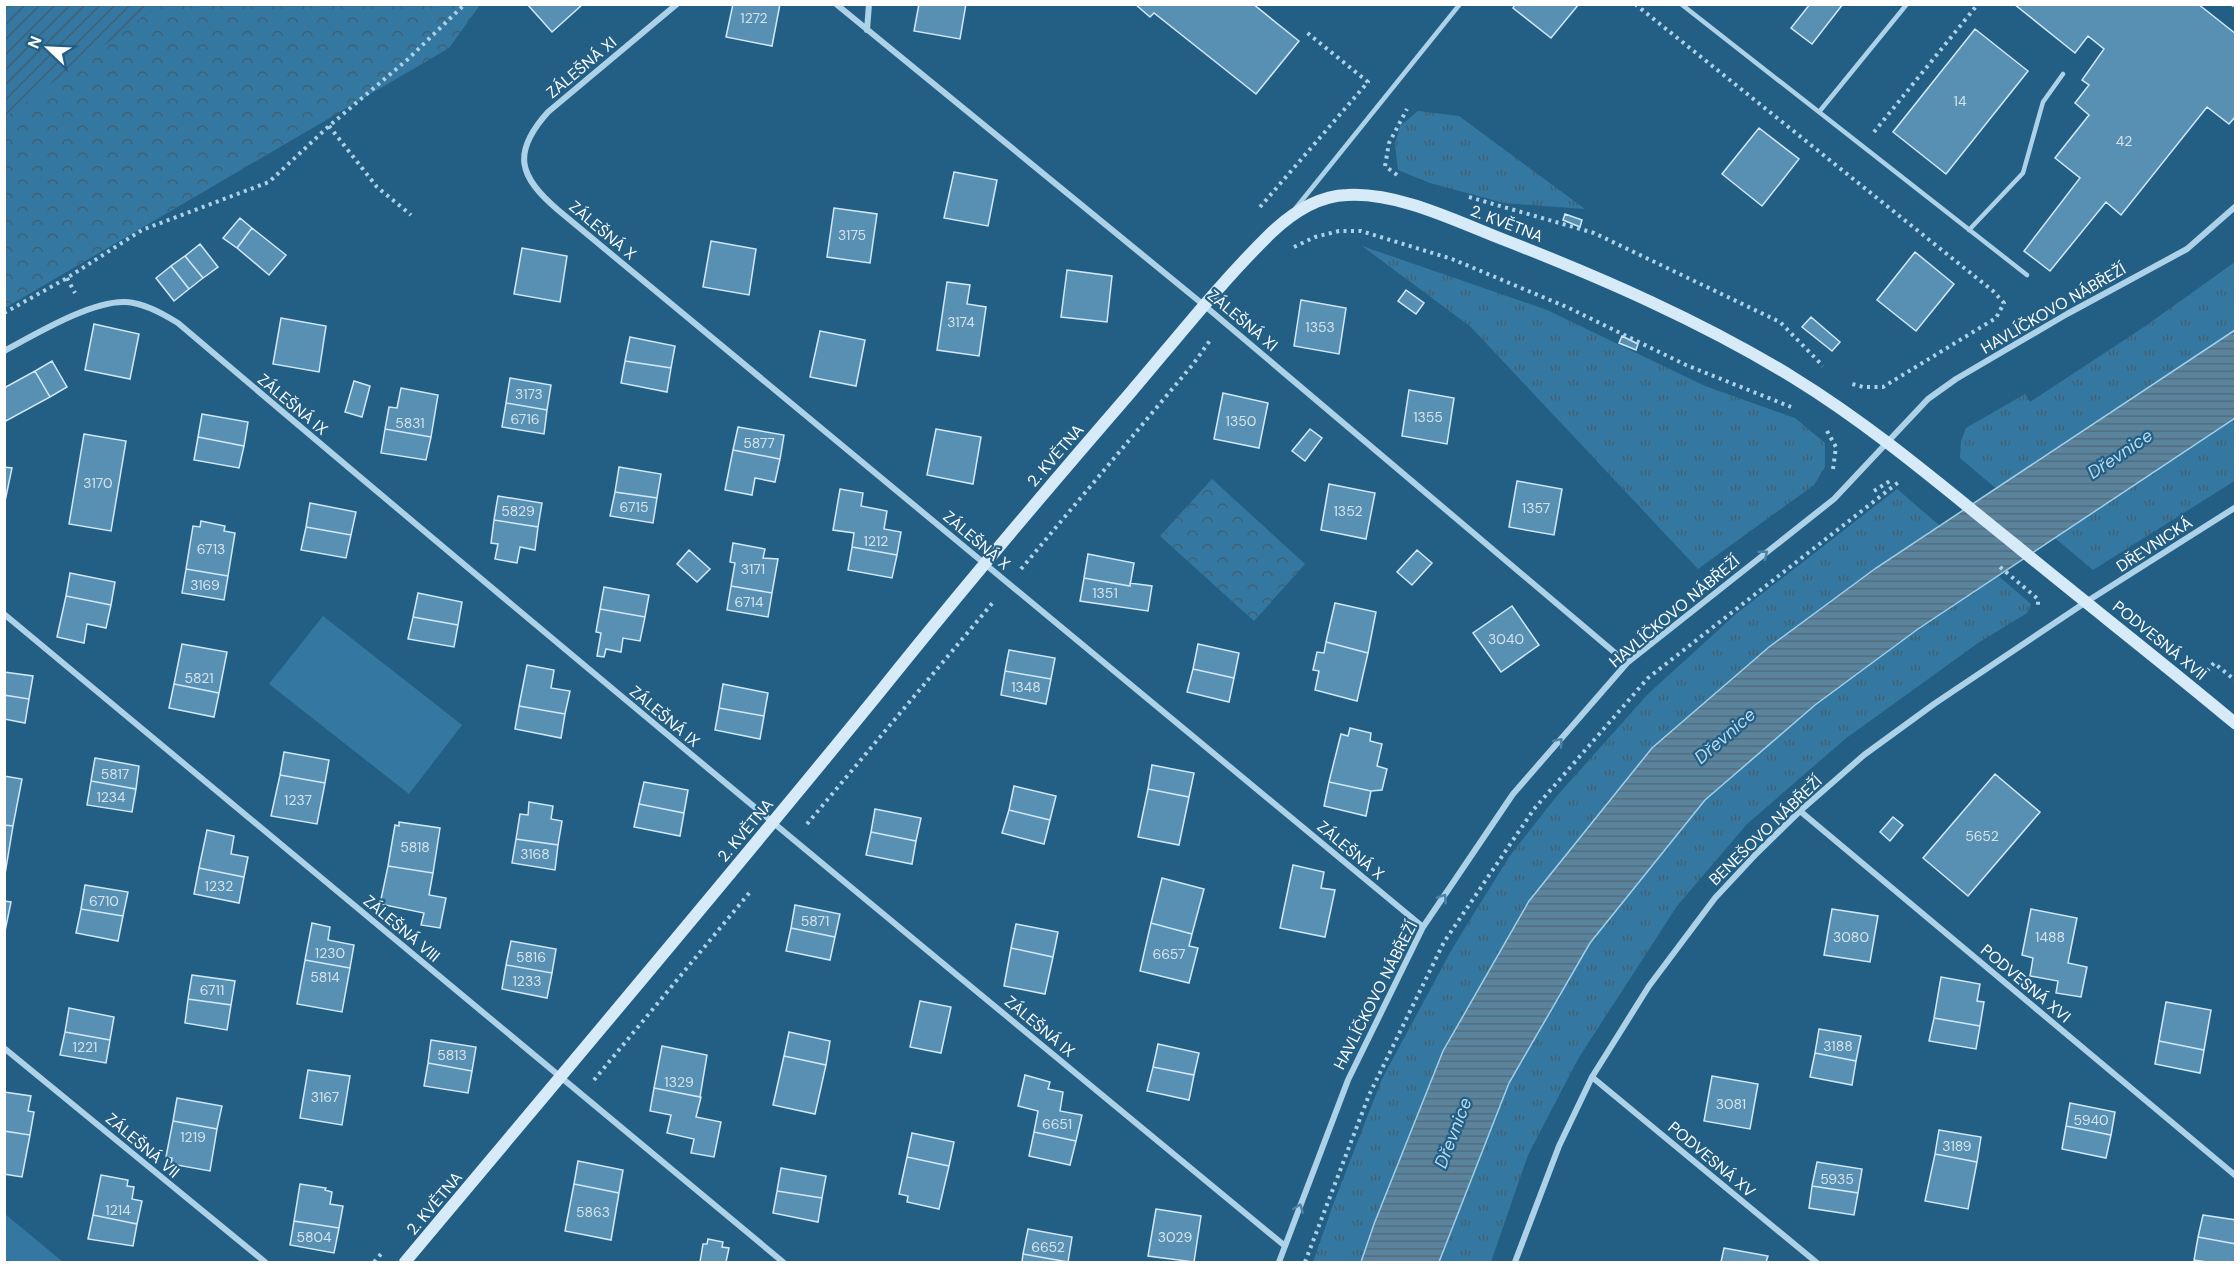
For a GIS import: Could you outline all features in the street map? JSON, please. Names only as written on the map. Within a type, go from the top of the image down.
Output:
[{"type":"street","name":"ZÁLEŠNÁ XI","points":[[524,165],[524,153],[531,135],[548,112],[677,4]]},
{"type":"street","name":"ZÁLEŠNÁ XI","points":[[836,4],[1205,306],[1627,663]]},
{"type":"street","points":[[867,30],[869,4]]},
{"type":"street","name":"ZÁLEŠNÁ X","points":[[524,165],[531,183],[542,196],[1423,927]]},
{"type":"street","name":"2. KVĚTNA","points":[[405,1263],[773,823],[983,564],[1205,306],[1269,234],[1288,218],[1319,201],[1344,195],[1387,198],[1544,255],[1683,317],[1741,347],[1800,382],[1918,467]]},
{"type":"street","name":"HAVLÍČKOVO NÁBŘEŽÍ","points":[[1279,1263],[1347,1080],[1423,927],[1513,795],[1627,663],[1834,499],[1922,404],[1956,379],[2067,314],[2187,249],[2235,206]]},
{"type":"street","name":"ZÁLEŠNÁ IX","points":[[4,351],[98,305],[126,302],[139,304],[178,323],[430,538],[1285,1246]]},
{"type":"street","name":"PODVESNÁ XVII","points":[[1918,467],[2235,723]]},
{"type":"street","name":"DŘEVNICKÁ","points":[[2086,602],[2235,507]]},
{"type":"street","name":"BENEŠOVO NÁBŘEŽÍ","points":[[1515,1263],[1559,1146],[1592,1077],[1649,986],[1715,898],[1800,811],[1864,755],[1934,704],[2086,602]]},
{"type":"street","name":"ZÁLEŠNÁ VIII","points":[[4,614],[783,1263]]},
{"type":"street","name":"PODVESNÁ XVI","points":[[1800,811],[2235,1176]]},
{"type":"street","name":"ZÁLEŠNÁ VII","points":[[4,1048],[265,1263]]},
{"type":"street","name":"PODVESNÁ XV","points":[[1592,1077],[1816,1263]]},
{"type":"lane","points":[[1288,218],[1460,4]]},
{"type":"lane","points":[[1681,4],[2027,275]]},
{"type":"lane","points":[[1819,112],[1907,4]]},
{"type":"lane","points":[[1969,230],[2023,173],[2043,102],[2063,74]]},
{"type":"path","points":[[4,313],[67,278],[142,230],[269,182],[328,126],[407,60],[465,4]]},
{"type":"path","points":[[1635,4],[1994,291],[2004,303],[1996,318],[1883,387],[1863,387],[1845,381]]},
{"type":"path","points":[[1862,147],[1978,4]]},
{"type":"path","points":[[1399,177],[1385,166],[1389,143],[1407,109]]},
{"type":"path","points":[[328,126],[377,187],[411,215]]},
{"type":"path","points":[[1466,196],[1594,233],[1780,322],[1828,370]]},
{"type":"path","points":[[1292,248],[1323,234],[1361,231],[1452,259],[1569,308],[1686,365],[1791,407]]},
{"type":"path","points":[[794,840],[1194,363],[1223,321]]},
{"type":"path","points":[[1818,424],[1827,430],[1836,447],[1833,470]]},
{"type":"path","points":[[1305,1263],[1369,1095],[1444,942],[1534,809],[1648,678],[1899,482]]},
{"type":"path","points":[[2017,582],[2038,599]]},
{"type":"path","points":[[582,1095],[755,886]]},
{"type":"green space","points":[[5,4],[159,4],[159,5],[5,117]]},
{"type":"green space","points":[[159,5],[480,5],[449,48],[5,308],[4,117]]},
{"type":"green space","points":[[1418,111],[1459,116],[1585,209],[1504,203],[1430,183],[1398,170],[1395,144],[1400,126]]},
{"type":"green space","points":[[1362,246],[1547,310],[1705,386],[1795,418],[1825,443],[1825,467],[1814,485],[1698,569],[1471,327]]},
{"type":"green space","points":[[2235,262],[2236,480],[2093,570],[1960,458],[1961,441],[1966,428],[2025,394],[2030,402],[2144,327]]},
{"type":"green space","points":[[1212,479],[1305,564],[1254,621],[1160,536]]},
{"type":"green space","points":[[1897,489],[2031,604],[2027,613],[1978,643],[1845,739],[1747,824],[1677,906],[1578,1059],[1528,1155],[1491,1262],[1313,1262],[1382,1079],[1452,949],[1509,857],[1556,797],[1648,694],[1736,614]]},
{"type":"green space","points":[[323,616],[462,725],[409,794],[269,684]]},
{"type":"green space","points":[[5,1214],[63,1262],[5,1262]]},
{"type":"water","name":"Dřevnice","points":[[2235,330],[2235,418],[1918,629],[1815,705],[1705,800],[1590,943],[1509,1083],[1439,1262],[1361,1262],[1443,1051],[1529,901],[1652,748],[1769,647],[1876,568]]},
{"type":"building","points":[[527,4],[583,4],[552,32]]},
{"type":"building","points":[[733,4],[780,4],[772,46],[726,37]]},
{"type":"building","points":[[919,4],[966,4],[960,39],[914,31]]},
{"type":"building","points":[[1135,4],[1253,4],[1299,41],[1256,94],[1154,13],[1150,17]]},
{"type":"building","points":[[1515,4],[1579,4],[1551,38],[1513,8]]},
{"type":"building","points":[[1810,4],[1843,4],[1812,44],[1791,28]]},
{"type":"building","points":[[2014,4],[2198,4],[2236,34],[2236,116],[2229,124],[2207,107],[2121,215],[2106,202],[2050,271],[2024,251],[2080,178],[2055,158],[2089,115],[2075,103],[2089,85],[2082,80],[2104,49],[2088,36],[2075,53]]},
{"type":"building","points":[[1975,29],[2028,71],[1946,174],[1893,132]]},
{"type":"building","points":[[1759,128],[1799,159],[1762,206],[1722,174]]},
{"type":"building","points":[[954,172],[997,180],[988,226],[944,218]]},
{"type":"building","points":[[834,208],[877,214],[870,263],[827,257]]},
{"type":"building","points":[[1565,214],[1582,220],[1580,227],[1563,220]]},
{"type":"building","points":[[240,218],[252,228],[237,248],[223,238]]},
{"type":"building","points":[[252,228],[286,255],[269,275],[237,248]]},
{"type":"building","points":[[711,241],[756,249],[749,295],[703,287]]},
{"type":"building","points":[[200,244],[218,267],[203,278],[185,256]]},
{"type":"building","points":[[522,248],[567,256],[560,302],[514,294]]},
{"type":"building","points":[[1915,252],[1954,284],[1916,331],[1877,300]]},
{"type":"building","points":[[185,256],[203,278],[189,289],[171,266]]},
{"type":"building","points":[[171,266],[189,289],[174,301],[156,278]]},
{"type":"building","points":[[1067,270],[1112,276],[1107,322],[1061,317]]},
{"type":"building","points":[[947,282],[970,285],[967,304],[986,307],[979,356],[937,350]]},
{"type":"building","points":[[1406,290],[1424,303],[1416,314],[1398,301]]},
{"type":"building","points":[[1301,300],[1346,308],[1339,354],[1294,346]]},
{"type":"building","points":[[1811,317],[1840,342],[1832,351],[1802,327]]},
{"type":"building","points":[[281,318],[326,326],[319,372],[273,364]]},
{"type":"building","points":[[94,324],[139,334],[130,379],[85,370]]},
{"type":"building","points":[[820,331],[865,340],[856,386],[810,377]]},
{"type":"building","points":[[1622,336],[1638,344],[1636,350],[1619,343]]},
{"type":"building","points":[[630,337],[675,346],[671,368],[625,361]]},
{"type":"building","points":[[52,361],[67,387],[50,397],[35,371]]},
{"type":"building","points":[[625,361],[671,368],[667,392],[621,383]]},
{"type":"building","points":[[35,371],[50,397],[4,422],[4,388]]},
{"type":"building","points":[[510,378],[551,385],[547,410],[506,403]]},
{"type":"building","points":[[354,381],[370,386],[362,417],[345,412]]},
{"type":"building","points":[[401,388],[438,395],[431,437],[385,429],[389,407],[397,408]]},
{"type":"building","points":[[1409,390],[1454,398],[1447,444],[1402,436]]},
{"type":"building","points":[[1223,393],[1268,403],[1259,448],[1214,439]]},
{"type":"building","points":[[506,403],[547,410],[544,434],[502,427]]},
{"type":"building","points":[[202,414],[248,422],[244,446],[198,437]]},
{"type":"building","points":[[738,427],[784,435],[780,459],[733,450]]},
{"type":"building","points":[[385,429],[431,437],[426,460],[381,453]]},
{"type":"building","points":[[936,429],[981,437],[973,484],[927,475]]},
{"type":"building","points":[[1310,429],[1322,438],[1305,461],[1292,451]]},
{"type":"building","points":[[84,434],[126,441],[111,531],[69,524]]},
{"type":"building","points":[[198,437],[244,446],[239,468],[194,460]]},
{"type":"building","points":[[733,450],[780,459],[775,482],[755,478],[752,495],[725,490]]},
{"type":"building","points":[[4,467],[12,468],[4,506]]},
{"type":"building","points":[[619,467],[661,474],[657,498],[615,492]]},
{"type":"building","points":[[1517,481],[1562,489],[1554,535],[1509,527]]},
{"type":"building","points":[[1329,484],[1375,493],[1366,539],[1321,530]]},
{"type":"building","points":[[840,489],[863,493],[861,506],[887,511],[884,529],[901,532],[897,555],[852,547],[854,533],[833,530]]},
{"type":"building","points":[[615,492],[657,498],[653,523],[610,516]]},
{"type":"building","points":[[498,496],[542,503],[538,527],[494,520]]},
{"type":"building","points":[[310,503],[356,512],[351,535],[306,527]]},
{"type":"building","points":[[494,520],[538,527],[535,550],[520,547],[517,563],[495,559],[498,544],[491,543]]},
{"type":"building","points":[[201,521],[225,526],[224,531],[235,533],[228,576],[186,569],[193,526],[200,527]]},
{"type":"building","points":[[306,527],[351,535],[346,558],[301,550]]},
{"type":"building","points":[[733,543],[765,549],[763,558],[778,559],[772,593],[731,586],[735,563],[730,562]]},
{"type":"building","points":[[852,547],[897,555],[892,578],[848,570]]},
{"type":"building","points":[[689,550],[710,569],[697,582],[677,564]]},
{"type":"building","points":[[1417,550],[1432,563],[1412,585],[1397,572]]},
{"type":"building","points":[[1088,554],[1134,563],[1130,586],[1084,578]]},
{"type":"building","points":[[186,569],[228,576],[224,600],[182,593]]},
{"type":"building","points":[[70,573],[115,582],[111,605],[66,596]]},
{"type":"building","points":[[1084,578],[1130,586],[1130,583],[1152,586],[1148,611],[1080,601]]},
{"type":"building","points":[[731,586],[772,593],[768,617],[727,610]]},
{"type":"building","points":[[604,587],[649,595],[645,617],[600,609]]},
{"type":"building","points":[[418,593],[462,602],[458,625],[413,617]]},
{"type":"building","points":[[66,596],[111,605],[106,628],[87,624],[84,643],[57,637]]},
{"type":"building","points":[[1335,603],[1376,612],[1368,653],[1326,642]]},
{"type":"building","points":[[1512,606],[1539,645],[1501,672],[1473,633]]},
{"type":"building","points":[[600,609],[645,617],[640,641],[623,638],[621,652],[606,649],[604,657],[597,656],[601,633],[596,632]]},
{"type":"building","points":[[413,617],[458,625],[454,647],[408,639]]},
{"type":"building","points":[[1326,642],[1368,653],[1357,701],[1315,690],[1319,671],[1313,670],[1317,652],[1324,653]]},
{"type":"building","points":[[182,644],[227,652],[219,693],[174,684]]},
{"type":"building","points":[[1198,644],[1239,653],[1234,678],[1193,669]]},
{"type":"building","points":[[1009,650],[1055,658],[1051,679],[1005,671]]},
{"type":"building","points":[[527,665],[554,670],[551,688],[570,691],[565,714],[519,706]]},
{"type":"building","points":[[1193,669],[1234,678],[1229,702],[1187,692]]},
{"type":"building","points":[[1005,671],[1051,679],[1046,704],[1001,695]]},
{"type":"building","points":[[4,672],[33,676],[29,699],[4,695]]},
{"type":"building","points":[[174,684],[219,693],[214,717],[169,708]]},
{"type":"building","points":[[723,684],[768,693],[764,716],[719,708]]},
{"type":"building","points":[[4,695],[29,699],[25,723],[4,719]]},
{"type":"building","points":[[519,706],[565,714],[561,738],[515,729]]},
{"type":"building","points":[[719,708],[764,716],[760,739],[715,730]]},
{"type":"building","points":[[1350,728],[1371,733],[1370,741],[1382,744],[1377,766],[1387,769],[1382,790],[1371,791],[1329,782],[1341,734],[1348,736]]},
{"type":"building","points":[[284,752],[329,760],[325,783],[280,775]]},
{"type":"building","points":[[95,758],[139,766],[136,789],[91,781]]},
{"type":"building","points":[[1152,765],[1194,773],[1189,797],[1148,789]]},
{"type":"building","points":[[1995,774],[2040,812],[1968,896],[1923,858]]},
{"type":"building","points":[[280,775],[325,783],[317,824],[271,816]]},
{"type":"building","points":[[4,776],[22,779],[13,826],[4,825]]},
{"type":"building","points":[[91,781],[136,789],[132,812],[87,805]]},
{"type":"building","points":[[644,782],[688,790],[684,813],[639,804]]},
{"type":"building","points":[[1329,782],[1371,791],[1366,816],[1324,806]]},
{"type":"building","points":[[1014,786],[1056,796],[1050,820],[1009,810]]},
{"type":"building","points":[[1148,789],[1189,797],[1179,845],[1138,837]]},
{"type":"building","points":[[529,802],[553,806],[551,819],[562,821],[558,845],[516,839],[520,814],[528,815]]},
{"type":"building","points":[[639,804],[684,813],[680,836],[634,827]]},
{"type":"building","points":[[875,809],[921,818],[916,841],[871,832]]},
{"type":"building","points":[[1009,810],[1050,820],[1044,844],[1002,833]]},
{"type":"building","points":[[1893,817],[1903,825],[1890,841],[1880,832]]},
{"type":"building","points":[[399,822],[440,828],[433,873],[388,866],[395,825],[399,826]]},
{"type":"building","points":[[4,825],[13,826],[5,874],[4,874]]},
{"type":"building","points":[[207,830],[234,836],[231,854],[248,857],[244,877],[199,868]]},
{"type":"building","points":[[871,832],[916,841],[912,864],[866,855]]},
{"type":"building","points":[[516,839],[558,845],[555,870],[512,863]]},
{"type":"building","points":[[1293,865],[1324,872],[1321,888],[1335,890],[1325,937],[1280,928]]},
{"type":"building","points":[[388,866],[433,873],[429,895],[446,898],[440,928],[421,925],[424,913],[380,904]]},
{"type":"building","points":[[199,868],[244,877],[239,903],[194,894]]},
{"type":"building","points":[[1162,878],[1204,889],[1192,934],[1151,923]]},
{"type":"building","points":[[85,885],[128,892],[123,916],[81,909]]},
{"type":"building","points":[[4,901],[11,902],[4,936]]},
{"type":"building","points":[[795,905],[840,914],[835,937],[791,928]]},
{"type":"building","points":[[81,909],[123,916],[118,941],[76,933]]},
{"type":"building","points":[[1832,909],[1878,916],[1870,962],[1824,955]]},
{"type":"building","points":[[2031,909],[2077,918],[2068,963],[2087,967],[2081,997],[2056,993],[2058,981],[2030,976],[2033,958],[2022,955]]},
{"type":"building","points":[[312,923],[330,927],[328,940],[354,945],[350,968],[305,960]]},
{"type":"building","points":[[1151,923],[1192,934],[1189,946],[1198,948],[1189,983],[1140,971]]},
{"type":"building","points":[[1016,924],[1058,932],[1053,957],[1011,948]]},
{"type":"building","points":[[791,928],[835,937],[830,960],[786,951]]},
{"type":"building","points":[[511,941],[556,949],[552,973],[506,965]]},
{"type":"building","points":[[1011,948],[1053,957],[1045,994],[1004,986]]},
{"type":"building","points":[[305,960],[350,968],[342,1012],[297,1004]]},
{"type":"building","points":[[506,965],[552,973],[547,998],[502,989]]},
{"type":"building","points":[[192,975],[235,981],[231,1005],[188,999]]},
{"type":"building","points":[[1941,977],[1980,984],[1977,1001],[1984,1002],[1980,1026],[1934,1018]]},
{"type":"building","points":[[188,999],[231,1005],[227,1030],[185,1023]]},
{"type":"building","points":[[920,1001],[951,1007],[941,1053],[910,1047]]},
{"type":"building","points":[[2166,1002],[2211,1010],[2204,1050],[2159,1041]]},
{"type":"building","points":[[69,1008],[114,1017],[110,1040],[65,1032]]},
{"type":"building","points":[[1934,1018],[1980,1026],[1976,1049],[1929,1041]]},
{"type":"building","points":[[1819,1029],[1861,1036],[1856,1061],[1815,1053]]},
{"type":"building","points":[[65,1032],[110,1040],[106,1063],[60,1055]]},
{"type":"building","points":[[789,1032],[830,1041],[826,1065],[784,1056]]},
{"type":"building","points":[[431,1040],[476,1047],[472,1071],[428,1063]]},
{"type":"building","points":[[2159,1041],[2204,1050],[2200,1073],[2155,1064]]},
{"type":"building","points":[[1158,1044],[1199,1053],[1194,1075],[1153,1067]]},
{"type":"building","points":[[662,1046],[707,1055],[700,1097],[654,1088]]},
{"type":"building","points":[[1815,1053],[1856,1061],[1852,1085],[1810,1077]]},
{"type":"building","points":[[784,1056],[826,1065],[815,1114],[773,1105]]},
{"type":"building","points":[[428,1063],[472,1071],[468,1093],[424,1086]]},
{"type":"building","points":[[1153,1067],[1194,1075],[1189,1100],[1147,1091]]},
{"type":"building","points":[[308,1070],[350,1076],[342,1125],[300,1118]]},
{"type":"building","points":[[1025,1075],[1050,1082],[1048,1089],[1063,1092],[1060,1111],[1082,1115],[1076,1141],[1034,1132],[1038,1111],[1018,1106]]},
{"type":"building","points":[[1712,1076],[1758,1084],[1750,1129],[1704,1121]]},
{"type":"building","points":[[654,1088],[701,1097],[696,1117],[721,1122],[714,1157],[691,1153],[694,1139],[667,1133],[671,1115],[650,1111]]},
{"type":"building","points":[[4,1092],[31,1096],[28,1111],[34,1112],[30,1135],[4,1131]]},
{"type":"building","points":[[177,1098],[222,1106],[217,1129],[173,1121]]},
{"type":"building","points":[[2070,1103],[2115,1112],[2111,1135],[2066,1126]]},
{"type":"building","points":[[173,1121],[217,1129],[210,1171],[171,1164],[172,1158],[166,1157]]},
{"type":"building","points":[[2066,1126],[2111,1135],[2106,1158],[2062,1149]]},
{"type":"building","points":[[1939,1130],[1981,1137],[1977,1162],[1935,1154]]},
{"type":"building","points":[[4,1131],[30,1135],[22,1177],[4,1174]]},
{"type":"building","points":[[1034,1132],[1076,1141],[1070,1165],[1029,1156]]},
{"type":"building","points":[[912,1133],[954,1142],[949,1166],[907,1157]]},
{"type":"building","points":[[1935,1154],[1977,1162],[1968,1209],[1925,1201]]},
{"type":"building","points":[[907,1157],[949,1166],[939,1209],[907,1202],[908,1196],[899,1194]]},
{"type":"building","points":[[578,1161],[623,1170],[619,1193],[574,1184]]},
{"type":"building","points":[[1817,1162],[1862,1169],[1858,1193],[1812,1186]]},
{"type":"building","points":[[781,1168],[826,1176],[822,1198],[777,1191]]},
{"type":"building","points":[[101,1175],[128,1180],[127,1186],[134,1187],[132,1199],[142,1201],[137,1224],[93,1215]]},
{"type":"building","points":[[300,1184],[326,1188],[325,1190],[332,1192],[330,1204],[343,1206],[339,1228],[294,1221]]},
{"type":"building","points":[[574,1184],[619,1193],[611,1240],[565,1231]]},
{"type":"building","points":[[1812,1186],[1858,1193],[1854,1215],[1809,1208]]},
{"type":"building","points":[[777,1191],[822,1198],[818,1222],[773,1213]]},
{"type":"building","points":[[1156,1209],[1201,1216],[1194,1262],[1148,1256]]},
{"type":"building","points":[[93,1215],[137,1224],[133,1246],[88,1239]]},
{"type":"building","points":[[2203,1215],[2236,1220],[2236,1244],[2198,1237]]},
{"type":"building","points":[[294,1221],[339,1228],[334,1253],[290,1245]]},
{"type":"building","points":[[1028,1229],[1072,1237],[1068,1262],[1023,1254]]},
{"type":"building","points":[[2198,1237],[2236,1244],[2236,1262],[2194,1260]]},
{"type":"building","points":[[708,1239],[723,1242],[722,1247],[729,1248],[726,1262],[700,1262],[703,1244],[707,1244]]},
{"type":"building","points":[[1724,1248],[1768,1256],[1766,1262],[1721,1262]]},
{"type":"building","points":[[1023,1254],[1068,1262],[1022,1262]]}]
